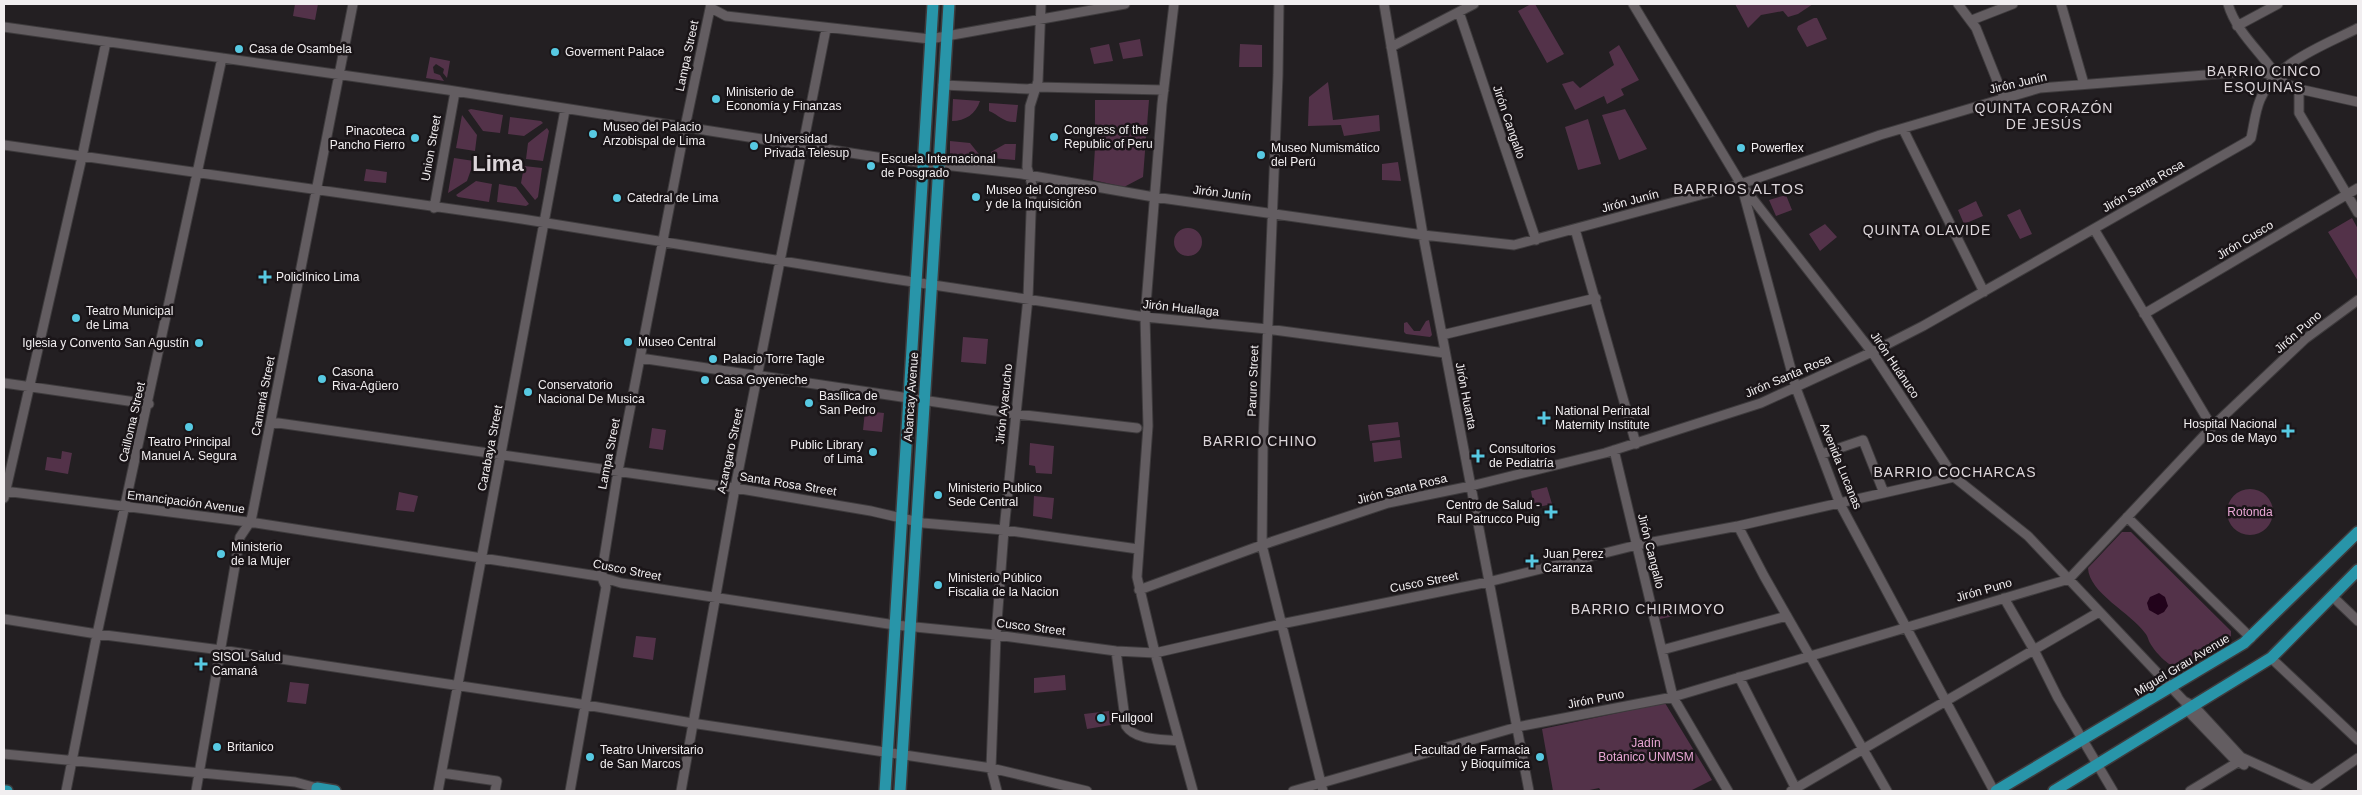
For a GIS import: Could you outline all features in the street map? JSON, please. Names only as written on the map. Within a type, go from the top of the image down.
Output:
[{"type":"main road","name":"Abancay Avenue","points":[[885,791],[932,4]]},
{"type":"main road","name":"Abancay Avenue","points":[[900,791],[912,627],[949,4]]},
{"type":"main road","name":"Miguel Grau Avenue","points":[[1995,791],[2172,688],[2251,638],[2358,532]]},
{"type":"main road","points":[[2054,791],[2188,706],[2271,658],[2358,570]]},
{"type":"main road","points":[[317,790],[335,791]]},
{"type":"street","name":"Camaná Street","points":[[196,791],[240,537],[250,522],[353,4]]},
{"type":"street","name":"Jirón Ayacucho","points":[[997,791],[991,768],[996,635],[1004,530],[1028,298],[1032,185],[1027,167],[1030,106],[1037,88],[1041,4]]},
{"type":"street","points":[[708,19],[726,16],[826,29],[930,39],[947,38],[1125,4]]},
{"type":"street","points":[[1174,4],[1154,197],[1145,317],[1148,377],[1142,428],[1137,576],[1155,653],[1193,791]]},
{"type":"street","name":"Paruro Street","points":[[1279,4],[1273,212],[1267,329],[1262,544],[1321,787]]},
{"type":"street","name":"Jirón Huanta","points":[[1384,4],[1423,235],[1529,791]]},
{"type":"street","points":[[1391,47],[1474,4]]},
{"type":"street","name":"Jirón Huánuco","points":[[1633,4],[1741,184],[1872,352],[1954,477],[2028,536],[2172,688],[2238,762],[2312,791]]},
{"type":"street","points":[[1958,4],[1972,20],[2004,98]]},
{"type":"street","points":[[1972,20],[2013,4]]},
{"type":"street","points":[[2061,4],[2084,84]]},
{"type":"street","points":[[2228,4],[2237,26],[2260,52],[2277,76]]},
{"type":"street","points":[[2237,26],[2278,4]]},
{"type":"street","points":[[711,6],[726,16]]},
{"type":"street","name":"Lampa Street","points":[[570,791],[606,587],[602,578],[618,472],[685,127],[711,6]]},
{"type":"street","name":"Jirón Cangallo","points":[[1459,12],[1536,240]]},
{"type":"street","name":"Jirón Junín","points":[[4,27],[455,92],[802,146],[1030,176],[1154,197],[1273,212],[1423,235],[1514,245],[1741,184],[1840,148],[2040,88],[2256,71],[2277,76],[2284,83],[2299,89],[2358,102]]},
{"type":"street","name":"Jirón Santa Rosa","points":[[1139,590],[1262,544],[1388,503],[1471,486],[1636,444],[1761,402],[1796,388],[1872,352],[1984,292],[2248,141],[2251,138],[2259,100],[2277,76],[2292,63],[2358,28]]},
{"type":"street","name":"Azangaro Street","points":[[681,791],[734,488],[758,376],[826,29]]},
{"type":"street","points":[[4,493],[82,157],[106,42]]},
{"type":"street","name":"Cailloma Street","points":[[66,791],[97,634],[222,58]]},
{"type":"street","points":[[943,85],[1028,89],[1164,90]]},
{"type":"street","points":[[2299,89],[2299,113],[2358,213]]},
{"type":"street","name":"Union Street","points":[[434,208],[455,92]]},
{"type":"street","name":"Carabaya Street","points":[[438,791],[565,110]]},
{"type":"street","points":[[1903,129],[1984,292]]},
{"type":"street","name":"Jirón Huallaga","points":[[4,145],[434,208],[544,222],[1145,317],[1267,329],[1445,353]]},
{"type":"street","name":"Avenida Lucanas","points":[[1741,184],[1796,388],[1840,504],[1908,626],[1995,791]]},
{"type":"street","name":"Jirón Cusco","points":[[2144,314],[2358,188]]},
{"type":"street","points":[[1575,229],[1636,444]]},
{"type":"street","points":[[2094,229],[2212,427]]},
{"type":"street","points":[[1442,335],[1596,298]]},
{"type":"street","name":"Jirón Puno","points":[[1293,791],[1321,787],[1517,727],[1673,697],[2069,578],[2212,427],[2305,340],[2358,300]]},
{"type":"street","points":[[640,358],[1016,414],[1142,428]]},
{"type":"street","points":[[4,383],[148,404]]},
{"type":"street","name":"Santa Rosa Street","points":[[271,422],[734,488],[871,511],[918,522]]},
{"type":"street","points":[[1822,454],[1863,440],[1884,494]]},
{"type":"street","name":"Jirón Cangallo","points":[[1614,450],[1673,697],[1728,791]]},
{"type":"street","name":"Cusco Street","points":[[895,626],[996,635],[1116,652],[1155,653],[1281,624],[1488,582],[1637,545],[1738,526],[1954,477]]},
{"type":"street","name":"Emancipación Avenue","points":[[4,493],[250,522],[366,540]]},
{"type":"street","points":[[2127,517],[2251,638]]},
{"type":"street","points":[[918,522],[1004,530],[1138,549]]},
{"type":"street","points":[[1738,526],[1786,616],[1811,655],[1887,791]]},
{"type":"street","name":"Cusco Street","points":[[366,540],[714,598]]},
{"type":"street","points":[[2332,596],[2358,621]]},
{"type":"street","points":[[714,598],[895,626]]},
{"type":"street","points":[[2004,598],[2034,650],[2058,698],[2113,791]]},
{"type":"street","points":[[1739,677],[1795,790],[1862,748],[2099,612]]},
{"type":"street","points":[[1662,650],[1786,616]]},
{"type":"street","points":[[4,619],[585,704],[694,723],[991,768],[1087,791]]},
{"type":"street","points":[[1116,652],[1126,726],[1130,732],[1137,736],[1179,741]]},
{"type":"street","points":[[2271,658],[2358,740]]},
{"type":"street","name":"Jirón Huánuco","points":[[2188,706],[2241,757],[2312,791]]},
{"type":"street","points":[[4,754],[295,782],[317,790]]},
{"type":"street","points":[[2312,791],[2358,758]]},
{"type":"street","points":[[2190,791],[2238,762]]},
{"type":"street","points":[[442,773],[497,782],[495,791]]},
{"type":"green space","points":[[295,4],[318,4],[315,20],[293,16]]},
{"type":"green space","points":[[1531,4],[1535,4],[1564,54],[1547,63],[1518,11]]},
{"type":"green space","points":[[1735,4],[1813,4],[1798,14],[1788,17],[1783,11],[1761,15],[1748,28]]},
{"type":"green space","points":[[1817,18],[1827,39],[1807,47],[1797,29],[1798,26]]},
{"type":"green space","points":[[1140,39],[1143,56],[1123,59],[1119,43]]},
{"type":"green space","points":[[1109,44],[1113,61],[1094,64],[1090,48]]},
{"type":"green space","points":[[1240,44],[1262,45],[1262,67],[1239,67]]},
{"type":"green space","points":[[1619,45],[1639,80],[1621,89],[1624,95],[1607,104],[1604,96],[1575,110],[1562,84],[1573,81],[1580,88],[1614,65],[1609,52]]},
{"type":"green space","points":[[430,57],[450,61],[447,78],[443,73],[444,69],[436,64],[433,67],[434,73],[440,75],[444,81],[426,78]]},
{"type":"green space","points":[[1328,82],[1333,120],[1379,115],[1380,131],[1344,136],[1341,125],[1308,126],[1309,97]]},
{"type":"green space","points":[[953,99],[980,101],[976,110],[969,116],[961,120],[952,121]]},
{"type":"green space","points":[[1095,100],[1149,100],[1143,177],[1124,187],[1093,180],[1095,148],[1099,144],[1099,133],[1095,129]]},
{"type":"green space","points":[[989,103],[1018,105],[1016,122],[1005,120],[989,111]]},
{"type":"green space","points":[[1625,109],[1647,149],[1619,160],[1602,115]]},
{"type":"green space","points":[[468,110],[503,115],[500,133],[483,131]]},
{"type":"green space","points":[[462,115],[477,135],[475,151],[456,148]]},
{"type":"green space","points":[[510,117],[541,121],[543,123],[524,136],[508,134]]},
{"type":"green space","points":[[1588,119],[1601,164],[1578,170],[1565,127]]},
{"type":"green space","points":[[547,128],[549,131],[543,161],[526,159],[528,143]]},
{"type":"green space","points":[[950,141],[970,143],[982,158],[950,155]]},
{"type":"green space","points":[[1005,144],[1016,144],[1015,160],[991,158],[991,152]]},
{"type":"green space","points":[[454,158],[474,161],[467,181],[448,193]]},
{"type":"green space","points":[[1398,162],[1401,181],[1382,180],[1382,164]]},
{"type":"green space","points":[[524,166],[542,168],[538,197],[535,200],[521,183]]},
{"type":"green space","points":[[366,169],[387,172],[386,183],[364,181]]},
{"type":"green space","points":[[476,181],[492,184],[489,202],[458,197],[456,195]]},
{"type":"green space","points":[[499,184],[516,187],[529,204],[526,206],[497,202]]},
{"type":"green space","points":[[1786,195],[1792,210],[1776,216],[1769,200]]},
{"type":"green space","points":[[1976,201],[1983,216],[1964,224],[1958,210]]},
{"type":"green space","points":[[2020,209],[2032,234],[2020,239],[2007,215]]},
{"type":"green space","points":[[2352,218],[2358,229],[2358,281],[2328,232]]},
{"type":"green space","points":[[1825,224],[1837,237],[1820,251],[1809,234]]},
{"type":"green space","points":[[1188,228],[1198,232],[1202,242],[1198,252],[1188,256],[1178,252],[1174,242],[1178,232]]},
{"type":"green space","points":[[1429,320],[1432,335],[1430,337],[1406,334],[1404,332],[1404,323],[1407,322],[1414,331],[1420,331],[1426,321]]},
{"type":"green space","points":[[963,337],[988,339],[986,364],[961,362]]},
{"type":"green space","points":[[865,411],[884,413],[882,432],[863,430]]},
{"type":"green space","points":[[1398,422],[1400,437],[1370,441],[1368,425]]},
{"type":"green space","points":[[652,428],[666,430],[663,450],[649,448]]},
{"type":"green space","points":[[1400,440],[1402,458],[1374,462],[1372,443]]},
{"type":"green space","points":[[1030,443],[1054,446],[1052,474],[1036,473],[1035,466],[1029,465]]},
{"type":"green space","points":[[62,451],[72,453],[68,474],[45,470],[47,457],[61,459]]},
{"type":"green space","points":[[1547,487],[1552,504],[1534,508],[1531,491]]},
{"type":"green space","name":"Rotonda","points":[[2250,489],[2263,493],[2269,499],[2273,512],[2269,525],[2263,531],[2250,535],[2237,531],[2231,525],[2227,512],[2231,499],[2237,493]]},
{"type":"green space","points":[[399,492],[418,496],[414,512],[396,510]]},
{"type":"green space","points":[[1034,496],[1054,498],[1052,519],[1033,516]]},
{"type":"green space","points":[[2122,532],[2131,532],[2231,631],[2231,636],[2178,668],[2170,665],[2162,658],[2152,647],[2139,625],[2103,594],[2090,577],[2088,568]]},
{"type":"green space","points":[[1664,603],[1666,609],[1681,605],[1683,614],[1660,619],[1657,605]]},
{"type":"green space","points":[[636,636],[656,638],[653,660],[633,657]]},
{"type":"green space","points":[[1065,675],[1066,690],[1034,693],[1034,678]]},
{"type":"green space","points":[[290,682],[309,684],[306,704],[287,702]]},
{"type":"green space","name":"Jadín Botánico UNMSM","points":[[1665,703],[1712,780],[1690,791],[1601,791],[1599,788],[1585,791],[1553,791],[1542,729]]},
{"type":"green space","points":[[1109,711],[1111,725],[1087,729],[1084,714]]},
{"type":"shaded area","points":[[2159,593],[2165,597],[2168,606],[2164,612],[2158,615],[2149,610],[2147,603],[2150,597]]},
{"type":"place","name":"Casa de Osambela","points":[[239,49]]},
{"type":"place","name":"Goverment Palace","points":[[555,52]]},
{"type":"place","name":"Ministerio de Economía y Finanzas","points":[[716,99]]},
{"type":"place","name":"Museo del Palacio Arzobispal de Lima","points":[[593,134]]},
{"type":"place","name":"Congress of the Republic of Peru","points":[[1054,137]]},
{"type":"place","name":"Pinacoteca Pancho Fierro","points":[[415,138]]},
{"type":"place","name":"Universidad Privada Telesup","points":[[754,146]]},
{"type":"place","name":"Powerflex","points":[[1741,148]]},
{"type":"place","name":"Museo Numismático del Perú","points":[[1261,155]]},
{"type":"place","name":"Escuela Internacional de Posgrado","points":[[871,166]]},
{"type":"place","name":"Museo del Congreso y de la Inquisición","points":[[976,197]]},
{"type":"place","name":"Catedral de Lima","points":[[617,198]]},
{"type":"place","name":"Policlínico Lima","points":[[265,277]]},
{"type":"place","name":"Teatro Municipal de Lima","points":[[76,318]]},
{"type":"place","name":"Museo Central","points":[[628,342]]},
{"type":"place","name":"Iglesia y Convento San Agustín","points":[[199,343]]},
{"type":"place","name":"Palacio Torre Tagle","points":[[713,359]]},
{"type":"place","name":"Casona Riva-Agüero","points":[[322,379]]},
{"type":"place","name":"Casa Goyeneche","points":[[705,380]]},
{"type":"place","name":"Conservatorio Nacional De Musica","points":[[528,392]]},
{"type":"place","name":"Basílica de San Pedro","points":[[809,403]]},
{"type":"place","name":"National Perinatal Maternity Institute","points":[[1544,418]]},
{"type":"place","name":"Teatro Principal Manuel A. Segura","points":[[189,427]]},
{"type":"place","name":"Hospital Nacional Dos de Mayo","points":[[2288,431]]},
{"type":"place","name":"Public Library of Lima","points":[[873,452]]},
{"type":"place","name":"Consultorios de Pediatría","points":[[1478,456]]},
{"type":"place","name":"Ministerio Publico Sede Central","points":[[938,495]]},
{"type":"place","name":"Centro de Salud - Raul Patrucco Puig","points":[[1551,512]]},
{"type":"place","name":"Ministerio de la Mujer","points":[[221,554]]},
{"type":"place","name":"Juan Perez Carranza","points":[[1532,561]]},
{"type":"place","name":"Ministerio Público Fiscalia de la Nacion","points":[[938,585]]},
{"type":"place","name":"SISOL Salud Camaná","points":[[201,664]]},
{"type":"place","name":"Fullgool","points":[[1101,718]]},
{"type":"place","name":"Britanico","points":[[217,747]]},
{"type":"place","name":"Teatro Universitario de San Marcos","points":[[590,757]]},
{"type":"place","name":"Facultad de Farmacia y Bioquímica","points":[[1540,757]]},
{"type":"district","name":"BARRIO CINCO ESQUINAS","points":[[2264,79]]},
{"type":"district","name":"QUINTA CORAZÓN DE JESÚS","points":[[2044,116]]},
{"type":"district","name":"Lima","points":[[498,163]]},
{"type":"district","name":"BARRIOS ALTOS","points":[[1739,188]]},
{"type":"district","name":"QUINTA OLAVIDE","points":[[1927,230]]},
{"type":"district","name":"BARRIO CHINO","points":[[1260,441]]},
{"type":"district","name":"BARRIO COCHARCAS","points":[[1955,472]]},
{"type":"district","name":"BARRIO CHIRIMOYO","points":[[1648,609]]}]
